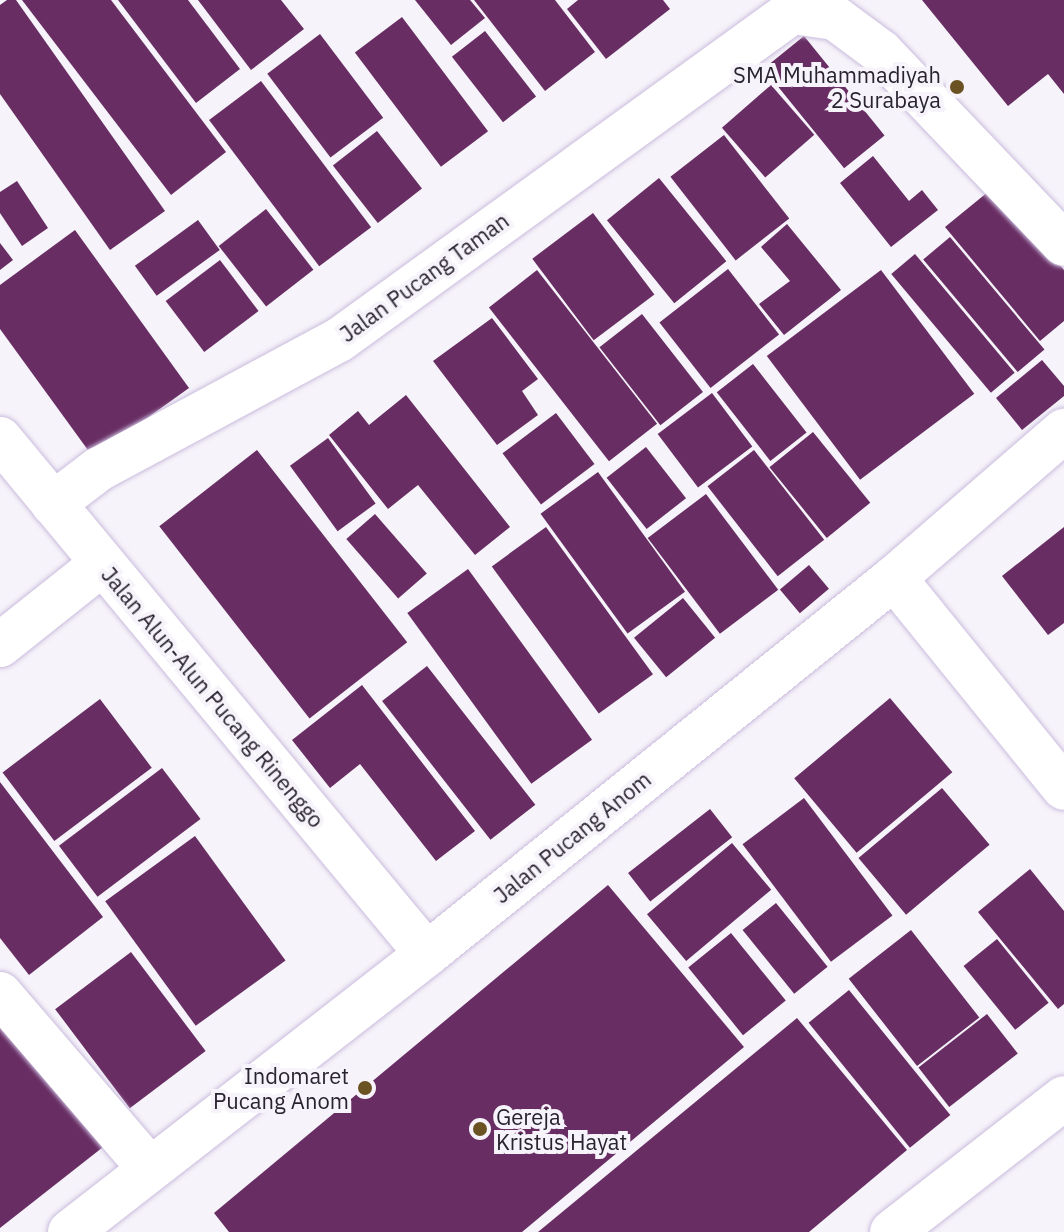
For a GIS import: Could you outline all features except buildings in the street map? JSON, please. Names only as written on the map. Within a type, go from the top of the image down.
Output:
[{"type":"street","name":"Jalan Pucang Taman","points":[[53,504],[99,469],[339,340],[769,10],[802,11],[848,26],[881,52],[1064,244]]},
{"type":"street","name":"Jalan Pucang Anom","points":[[70,1232],[427,954],[894,578],[1064,431]]},
{"type":"street","name":"Jalan Alun-Alun Pucang Rinenggo","points":[[5,455],[53,504],[427,954]]},
{"type":"street","points":[[0,645],[102,564]]},
{"type":"street","points":[[894,578],[1064,788]]},
{"type":"street","points":[[0,994],[150,1169]]},
{"type":"street","points":[[892,1232],[1064,1098]]},
{"type":"place","name":"SMA Muhammadiyah 2 Surabaya","points":[[957,87]]},
{"type":"place","name":"Indomaret Pucang Anom","points":[[365,1088]]},
{"type":"place","name":"Gereja Kristus Hayat","points":[[480,1129]]}]
